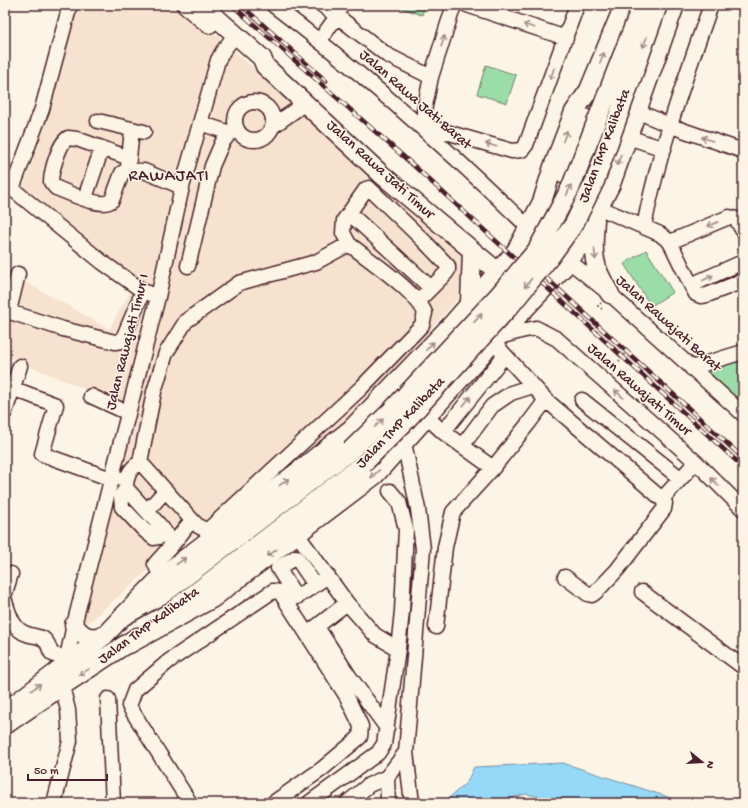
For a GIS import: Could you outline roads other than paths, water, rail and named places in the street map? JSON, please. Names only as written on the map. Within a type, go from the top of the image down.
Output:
[{"type":"main road","name":"Jalan Rawa Jati Timur","points":[[186,5],[233,39]]},
{"type":"main road","name":"Jalan Rawa Jati Timur","points":[[202,5],[258,65],[265,66],[382,175],[498,272]]},
{"type":"main road","points":[[122,617],[161,577],[294,475],[351,429],[453,323],[518,249],[542,202],[553,167],[574,112],[589,90],[624,5]]},
{"type":"main road","name":"Jalan TMP Kalibata","points":[[5,711],[68,660],[104,636],[122,617],[162,594],[351,450],[392,410],[497,297],[537,250],[570,189],[642,5]]},
{"type":"main road","name":"Jalan TMP Kalibata","points":[[5,725],[62,686],[129,644],[363,464],[408,418],[511,304],[550,257],[574,224],[595,182],[658,5]]},
{"type":"main road","points":[[129,644],[213,598],[375,475],[438,404],[496,347],[569,261],[598,212],[611,184],[675,5]]},
{"type":"main road","points":[[589,90],[591,100],[586,116],[560,182],[533,234],[533,246],[546,256],[555,258],[563,251],[578,231],[598,212]]},
{"type":"main road","points":[[598,212],[594,246],[595,258],[600,274],[610,294]]},
{"type":"main road","points":[[470,303],[472,251]]},
{"type":"main road","points":[[453,323],[451,333],[454,340],[469,354],[475,354],[496,347]]},
{"type":"main road","points":[[408,369],[416,369],[427,373],[438,383],[442,393],[438,404]]},
{"type":"main road","points":[[74,625],[86,637],[94,638],[104,636]]},
{"type":"street","points":[[70,5],[42,109],[9,186],[102,262],[143,291],[158,297]]},
{"type":"street","name":"Jalan Rawa Jati Barat","points":[[273,5],[320,40],[426,128],[529,228]]},
{"type":"street","points":[[322,5],[339,10],[387,55],[431,77]]},
{"type":"street","points":[[454,5],[431,77],[424,111],[426,128],[512,151],[522,150],[526,145],[577,5]]},
{"type":"street","points":[[467,5],[566,38]]},
{"type":"street","points":[[644,227],[664,149],[690,63],[711,5]]},
{"type":"street","points":[[320,40],[339,10]]},
{"type":"street","name":"Jalan Rawajati Timur I","points":[[68,660],[74,625],[121,482],[128,413],[158,297],[182,187],[218,60],[233,39]]},
{"type":"street","points":[[188,266],[212,166],[222,143],[233,131],[238,112],[244,106],[252,102],[261,104],[268,109],[272,116],[273,126]]},
{"type":"street","points":[[200,123],[233,131],[242,137],[251,140],[261,139],[268,134],[273,126],[304,103]]},
{"type":"street","points":[[636,111],[671,126],[743,151]]},
{"type":"street","points":[[98,121],[138,131],[128,164],[122,173],[110,203],[101,204],[56,188],[51,182],[60,147],[64,140],[68,138],[77,139],[102,148],[128,164],[182,187]]},
{"type":"street","points":[[628,137],[664,149]]},
{"type":"street","points":[[85,198],[102,148]]},
{"type":"street","points":[[140,462],[192,520],[204,529],[209,528],[361,388],[422,325],[426,313],[418,301],[395,279],[348,244],[343,233],[342,225],[344,220],[366,189],[370,188],[382,175]]},
{"type":"street","points":[[370,188],[448,266],[446,273],[418,301]]},
{"type":"street","points":[[598,212],[644,227],[660,234],[670,242],[696,294],[707,296],[743,281]]},
{"type":"street","points":[[349,213],[431,288]]},
{"type":"street","points":[[670,242],[729,217],[736,219],[743,231]]},
{"type":"street","points":[[174,221],[198,223]]},
{"type":"street","points":[[165,533],[154,538],[144,530],[122,507],[121,482],[134,466],[140,462],[154,392],[162,366],[166,354],[186,321],[239,283],[316,262],[348,244]]},
{"type":"street","name":"Jalan Rawajati Barat","points":[[569,261],[610,294],[743,414]]},
{"type":"street","points":[[691,285],[743,262]]},
{"type":"street","points":[[18,274],[10,307],[13,313],[63,329],[115,342],[121,341],[145,348]]},
{"type":"street","points":[[121,341],[143,291]]},
{"type":"street","name":"Jalan Rawajati Timur","points":[[496,347],[521,331],[536,328],[557,339],[696,462],[743,509]]},
{"type":"street","points":[[443,432],[496,347],[546,400],[662,499],[665,503],[664,509],[617,570],[596,592],[592,595],[588,594],[566,577]]},
{"type":"street","points":[[691,368],[743,352]]},
{"type":"street","points":[[5,412],[20,366]]},
{"type":"street","points":[[462,446],[492,406],[512,393],[533,386]]},
{"type":"street","points":[[12,388],[56,405],[42,454],[121,482],[147,511],[173,544]]},
{"type":"street","points":[[91,396],[128,413]]},
{"type":"street","points":[[436,627],[444,547],[453,512],[493,468],[546,400]]},
{"type":"street","points":[[582,400],[680,478]]},
{"type":"street","points":[[426,417],[443,432],[493,468]]},
{"type":"street","points":[[404,443],[418,509],[423,549],[406,752],[412,803]]},
{"type":"street","points":[[662,499],[696,462]]},
{"type":"street","points":[[147,511],[166,491]]},
{"type":"street","points":[[310,803],[378,753],[384,744],[402,611],[406,529],[399,502],[390,492]]},
{"type":"street","points":[[161,577],[155,564],[192,520]]},
{"type":"street","points":[[297,534],[347,603],[375,635],[398,649]]},
{"type":"street","points":[[315,585],[297,557],[294,557],[278,568],[287,585],[296,597],[315,585],[328,576]]},
{"type":"street","points":[[287,585],[307,572]]},
{"type":"street","points":[[5,593],[11,574]]},
{"type":"street","points":[[190,803],[129,706],[134,690],[169,661],[273,591],[280,592],[312,630],[349,676],[387,728]]},
{"type":"street","points":[[642,592],[743,667]]},
{"type":"street","points":[[5,601],[15,626],[21,632],[41,638],[47,644],[53,655],[68,660]]},
{"type":"street","points":[[312,630],[347,603]]},
{"type":"street","points":[[273,803],[322,769],[360,737],[361,726],[348,697],[312,630]]},
{"type":"street","points":[[54,803],[70,741],[68,710],[62,686]]},
{"type":"street","points":[[108,698],[113,803]]},
{"type":"street","points":[[347,803],[369,785],[387,776],[406,752]]},
{"type":"street","points":[[387,776],[388,803]]},
{"type":"water","points":[[563,763],[665,796],[681,803],[569,803],[526,794],[497,803],[449,803],[450,797],[467,782],[474,767]]},
{"type":"railway","points":[[232,5],[413,165],[743,467]]},
{"type":"railway","points":[[241,5],[326,81]]},
{"type":"railway","points":[[532,265],[743,458]]},
{"type":"district","name":"RAWAJATI","points":[[169,177]]}]
